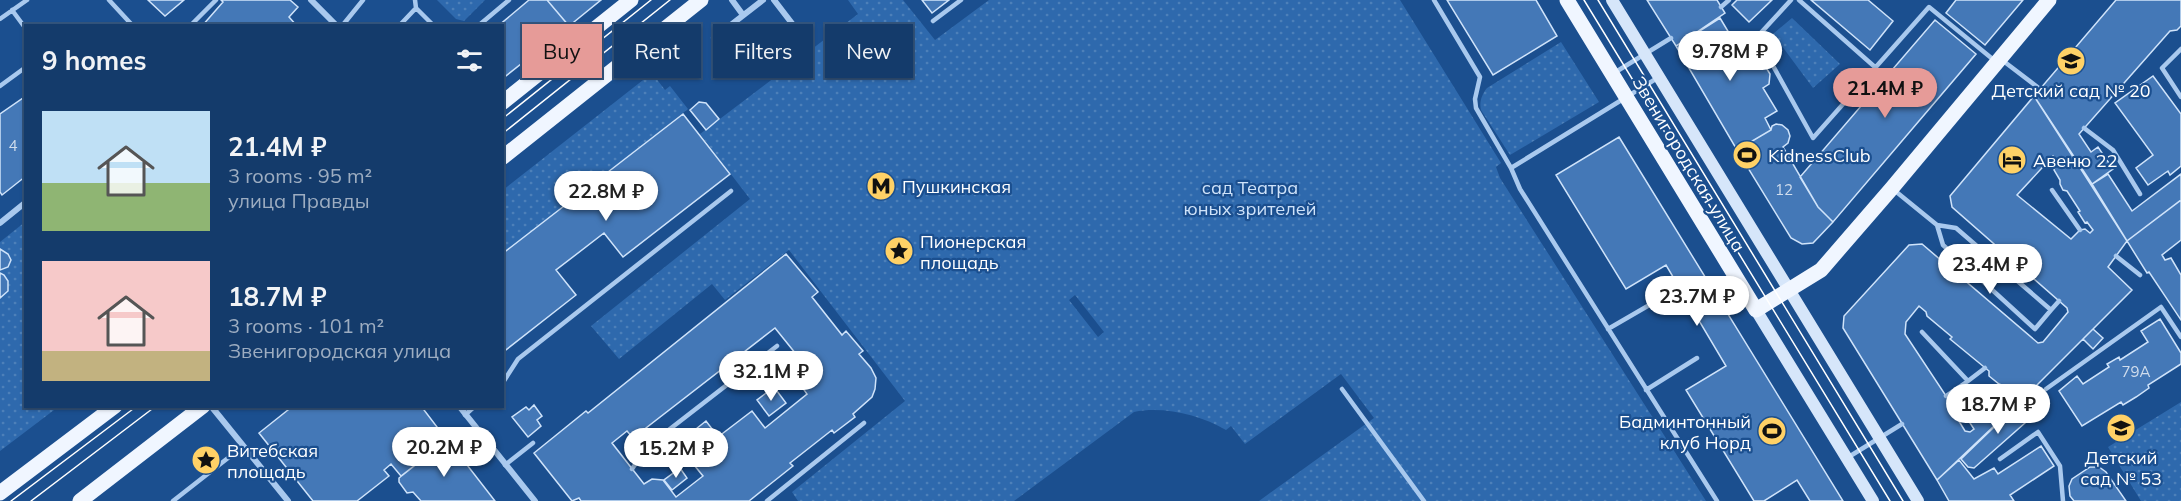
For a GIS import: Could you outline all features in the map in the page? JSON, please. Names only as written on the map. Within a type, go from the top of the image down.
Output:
[{"type":"main road","points":[[504,101],[631,0]]},
{"type":"main road","points":[[504,156],[701,0]]},
{"type":"main road","name":"Звенигородская улица","points":[[1567,0],[1756,310]]},
{"type":"main road","points":[[1756,310],[1821,270],[2049,0]]},
{"type":"main road","points":[[0,493],[112,408]]},
{"type":"main road","points":[[80,501],[199,408]]},
{"type":"street","points":[[311,0],[338,24]]},
{"type":"street","points":[[732,0],[743,15]]},
{"type":"street","points":[[763,0],[714,38],[738,70],[794,26],[774,0]]},
{"type":"street","name":"Звенигородская улица","points":[[1612,0],[1918,501]]},
{"type":"street","points":[[1,221],[24,204]]},
{"type":"street","name":"Звенигородская улица","points":[[1756,310],[1873,501]]},
{"type":"street","points":[[213,408],[288,501]]},
{"type":"street","points":[[460,408],[535,501]]},
{"type":"lane","points":[[0,19],[27,0]]},
{"type":"lane","points":[[108,0],[131,24]]},
{"type":"lane","points":[[192,24],[216,0]]},
{"type":"lane","points":[[342,24],[363,0]]},
{"type":"lane","points":[[415,0],[416,8],[432,24]]},
{"type":"lane","points":[[480,24],[509,0]]},
{"type":"lane","points":[[933,21],[961,0]]},
{"type":"lane","points":[[1434,0],[1480,77],[1475,99],[1476,108],[1511,168],[1520,189],[1717,501]]},
{"type":"lane","points":[[1721,7],[1729,0]]},
{"type":"lane","points":[[1791,0],[1757,38],[1813,138],[1929,7],[1999,61],[2040,89]]},
{"type":"lane","points":[[1799,0],[1876,68]]},
{"type":"lane","points":[[401,24],[416,8]]},
{"type":"lane","points":[[12,10],[24,26]]},
{"type":"lane","points":[[1611,74],[1671,38]]},
{"type":"lane","points":[[2181,49],[2162,68],[2181,97]]},
{"type":"lane","points":[[0,86],[24,68]]},
{"type":"lane","points":[[1511,168],[1659,78]]},
{"type":"lane","points":[[2084,128],[2113,150],[2140,194]]},
{"type":"lane","points":[[1892,188],[1937,225],[1956,228],[2051,310]]},
{"type":"lane","points":[[2052,190],[2080,230]]},
{"type":"lane","points":[[504,381],[518,360],[731,191]]},
{"type":"lane","points":[[1937,225],[1943,245],[2035,329]]},
{"type":"lane","points":[[2116,256],[2140,275]]},
{"type":"lane","points":[[1608,329],[1658,300]]},
{"type":"lane","points":[[2030,336],[2059,301]]},
{"type":"lane","points":[[2046,389],[2161,307],[2181,337]]},
{"type":"lane","points":[[1922,333],[1968,381]]},
{"type":"lane","points":[[632,469],[648,446],[777,346]]},
{"type":"lane","points":[[1646,390],[1697,358]]},
{"type":"lane","points":[[1946,396],[1985,368]]},
{"type":"lane","points":[[1342,389],[1424,501]]},
{"type":"lane","points":[[465,415],[474,408]]},
{"type":"lane","points":[[772,500],[864,423]]},
{"type":"lane","points":[[1847,458],[1902,424]]},
{"type":"lane","points":[[2000,459],[2038,432],[2060,466],[2063,501]]},
{"type":"lane","points":[[506,465],[533,443]]},
{"type":"lane","points":[[173,501],[242,447]]},
{"type":"green space","points":[[437,0],[485,0],[464,21],[456,19]]},
{"type":"green space","name":"сад Театра юных зрителей","points":[[848,0],[903,0],[935,40],[989,0],[1400,0],[1501,163],[1496,167],[1500,178],[1706,501],[1259,501],[1374,418],[1341,374],[1245,444],[1231,426],[1226,430],[1193,416],[1169,411],[1134,412],[1014,501],[798,501],[792,492],[905,401],[789,250],[725,300],[712,284],[619,359],[591,326],[750,199],[700,134],[774,78],[813,78],[813,48],[825,39],[825,78],[913,78],[913,24],[845,24],[858,14]],"holes":[[[1075,295],[1104,332],[1098,337],[1069,300]]]},
{"type":"green space","points":[[1792,18],[1840,64],[1813,88],[1773,34]]},
{"type":"green space","points":[[1561,42],[1599,102],[1510,155],[1481,110],[1482,95],[1487,88]]},
{"type":"green space","points":[[646,78],[656,78],[665,90],[670,86],[688,109],[504,253],[504,189]]},
{"type":"green space","points":[[24,223],[24,408],[57,408],[0,451],[0,242]]},
{"type":"green space","points":[[2181,402],[2181,501],[2141,501],[2108,447]]},
{"type":"building","points":[[148,0],[184,0],[165,16]]},
{"type":"building","points":[[221,0],[290,0],[298,7],[289,17],[295,24],[204,24],[223,2]]},
{"type":"building","points":[[529,0],[547,0],[567,24],[522,24],[522,63],[504,77],[504,24],[500,24]]},
{"type":"building","points":[[547,0],[601,0],[571,24],[567,24]]},
{"type":"building","points":[[922,0],[949,0],[932,13]]},
{"type":"building","points":[[1447,0],[1536,0],[1557,36],[1493,75]]},
{"type":"building","points":[[1647,0],[1717,0],[1725,13],[1676,46]]},
{"type":"building","points":[[1737,0],[1772,0],[1749,22],[1732,5]]},
{"type":"building","points":[[1811,0],[1868,0],[1893,21],[1870,50]]},
{"type":"building","points":[[1956,0],[2023,0],[1985,45],[1946,13]]},
{"type":"building","points":[[2116,0],[2181,0],[2181,26],[2177,30],[2170,31],[2079,134],[2091,152],[2098,147],[2113,169],[2092,184],[2034,96]]},
{"type":"building","points":[[1720,18],[1741,53],[1747,49],[1756,51],[1770,74],[1769,84],[1763,88],[1777,111],[1765,118],[1771,130],[1737,150],[1676,46]]},
{"type":"building","points":[[1935,20],[1976,54],[1833,222],[1818,207],[1800,177]]},
{"type":"building","points":[[2153,76],[2181,114],[2181,166],[2170,175],[2168,171],[2148,185],[2136,168],[2153,155],[2115,103]]},
{"type":"building","points":[[2034,96],[2127,241],[2108,267],[2132,290],[2033,389],[1937,480],[1843,328],[1844,316],[1909,245],[1922,244],[2038,343],[2043,342],[2068,312],[2067,308],[1952,207],[1950,196]],"holes":[[[2053,156],[2057,161],[2054,170],[2060,184],[2080,211],[2078,212],[2085,223],[2087,222],[2093,230],[2090,233],[2085,229],[2080,230],[2071,239],[2017,195]],[[1919,306],[1927,316],[1952,337],[1950,339],[1989,371],[1989,376],[1999,384],[2012,389],[2009,392],[1993,392],[1970,413],[1970,423],[1974,429],[1970,432],[1965,431],[1957,418],[1960,417],[1905,334],[1906,322]]]},
{"type":"building","points":[[24,97],[24,178],[2,195],[0,192],[0,114]]},
{"type":"building","points":[[699,102],[706,103],[719,119],[706,130],[690,110]]},
{"type":"building","points":[[683,114],[730,174],[623,257],[604,233],[556,270],[576,295],[504,351],[504,252]]},
{"type":"building","points":[[1776,124],[1788,130],[1790,136],[1788,143],[1783,147],[1818,207],[1833,222],[1813,243],[1802,244],[1791,238],[1737,150],[1771,130]]},
{"type":"building","points":[[1619,137],[1843,501],[1810,501],[1797,480],[1764,501],[1754,501],[1686,390],[1726,366],[1666,265],[1626,289],[1556,175]]},
{"type":"building","points":[[2108,174],[2132,211],[2181,174],[2181,200],[2127,241],[2092,184]]},
{"type":"building","points":[[2181,200],[2181,240],[2162,255],[2165,260],[2171,258],[2181,275],[2181,320],[2127,241]]},
{"type":"building","points":[[0,249],[8,254],[11,260],[8,267],[0,270]]},
{"type":"building","points":[[786,254],[818,292],[812,297],[842,335],[846,331],[863,351],[859,354],[876,378],[872,397],[853,414],[855,417],[834,433],[832,430],[790,463],[793,466],[749,501],[581,501],[579,498],[572,501],[534,453],[586,411],[588,413]],"holes":[[[775,328],[804,364],[793,374],[807,394],[765,428],[752,411],[714,440],[712,437],[716,434],[706,421],[677,444],[703,476],[676,497],[663,480],[652,479],[644,484],[612,443],[627,431],[633,438]]]},
{"type":"building","points":[[0,273],[8,281],[8,291],[0,298]]},
{"type":"building","points":[[2160,319],[2181,353],[2181,364],[2148,385],[2149,388],[2136,397],[2123,405],[2121,402],[2082,426],[2059,391],[2077,376],[2083,384],[2109,367],[2107,364],[2119,357],[2120,360],[2148,342],[2141,331]]},
{"type":"building","points":[[2093,329],[2103,338],[2093,349],[2083,339]]},
{"type":"building","points":[[774,387],[786,403],[769,416],[757,400]]},
{"type":"building","points":[[2021,401],[2034,415],[1974,468],[1968,467],[1961,459]]},
{"type":"building","points":[[534,405],[542,416],[537,420],[541,426],[528,437],[512,417],[526,407],[529,410]]},
{"type":"building","points":[[290,408],[423,408],[447,440],[401,476],[391,464],[384,470],[389,476],[357,501],[313,501],[259,433]]},
{"type":"building","points":[[447,440],[495,501],[421,501],[413,492],[407,493],[399,482],[399,478]]},
{"type":"building","points":[[2041,446],[2054,466],[2010,495],[2014,501],[1949,501],[1937,480],[1959,460],[1974,479],[1994,468],[1998,474]]},
{"type":"building","points":[[2090,467],[2099,467],[2106,472],[2126,501],[2074,501],[2070,496],[2069,486],[2072,479]]},
{"type":"building","points":[[680,468],[687,478],[672,490],[664,480]]},
{"type":"tram line","points":[[504,117],[651,0]]},
{"type":"tram line","points":[[504,132],[670,0]]},
{"type":"tram line","points":[[1584,0],[1890,501]]},
{"type":"tram line","points":[[1598,0],[1903,501]]},
{"type":"tram line","points":[[11,501],[134,408]]},
{"type":"tram line","points":[[31,501],[153,408]]},
{"type":"place","name":"Детский сад № 20","points":[[2071,61]]},
{"type":"place","name":"KidnessClub","points":[[1747,155]]},
{"type":"place","name":"Авеню 22","points":[[2012,160]]},
{"type":"place","name":"Пушкинская","points":[[881,186]]},
{"type":"place","name":"Пионерская площадь","points":[[899,251]]},
{"type":"place","name":"Детский сад № 53","points":[[2121,428]]},
{"type":"place","name":"Бадминтонный клуб Норд","points":[[1772,431]]},
{"type":"place","name":"Витебская площадь","points":[[206,460]]}]
